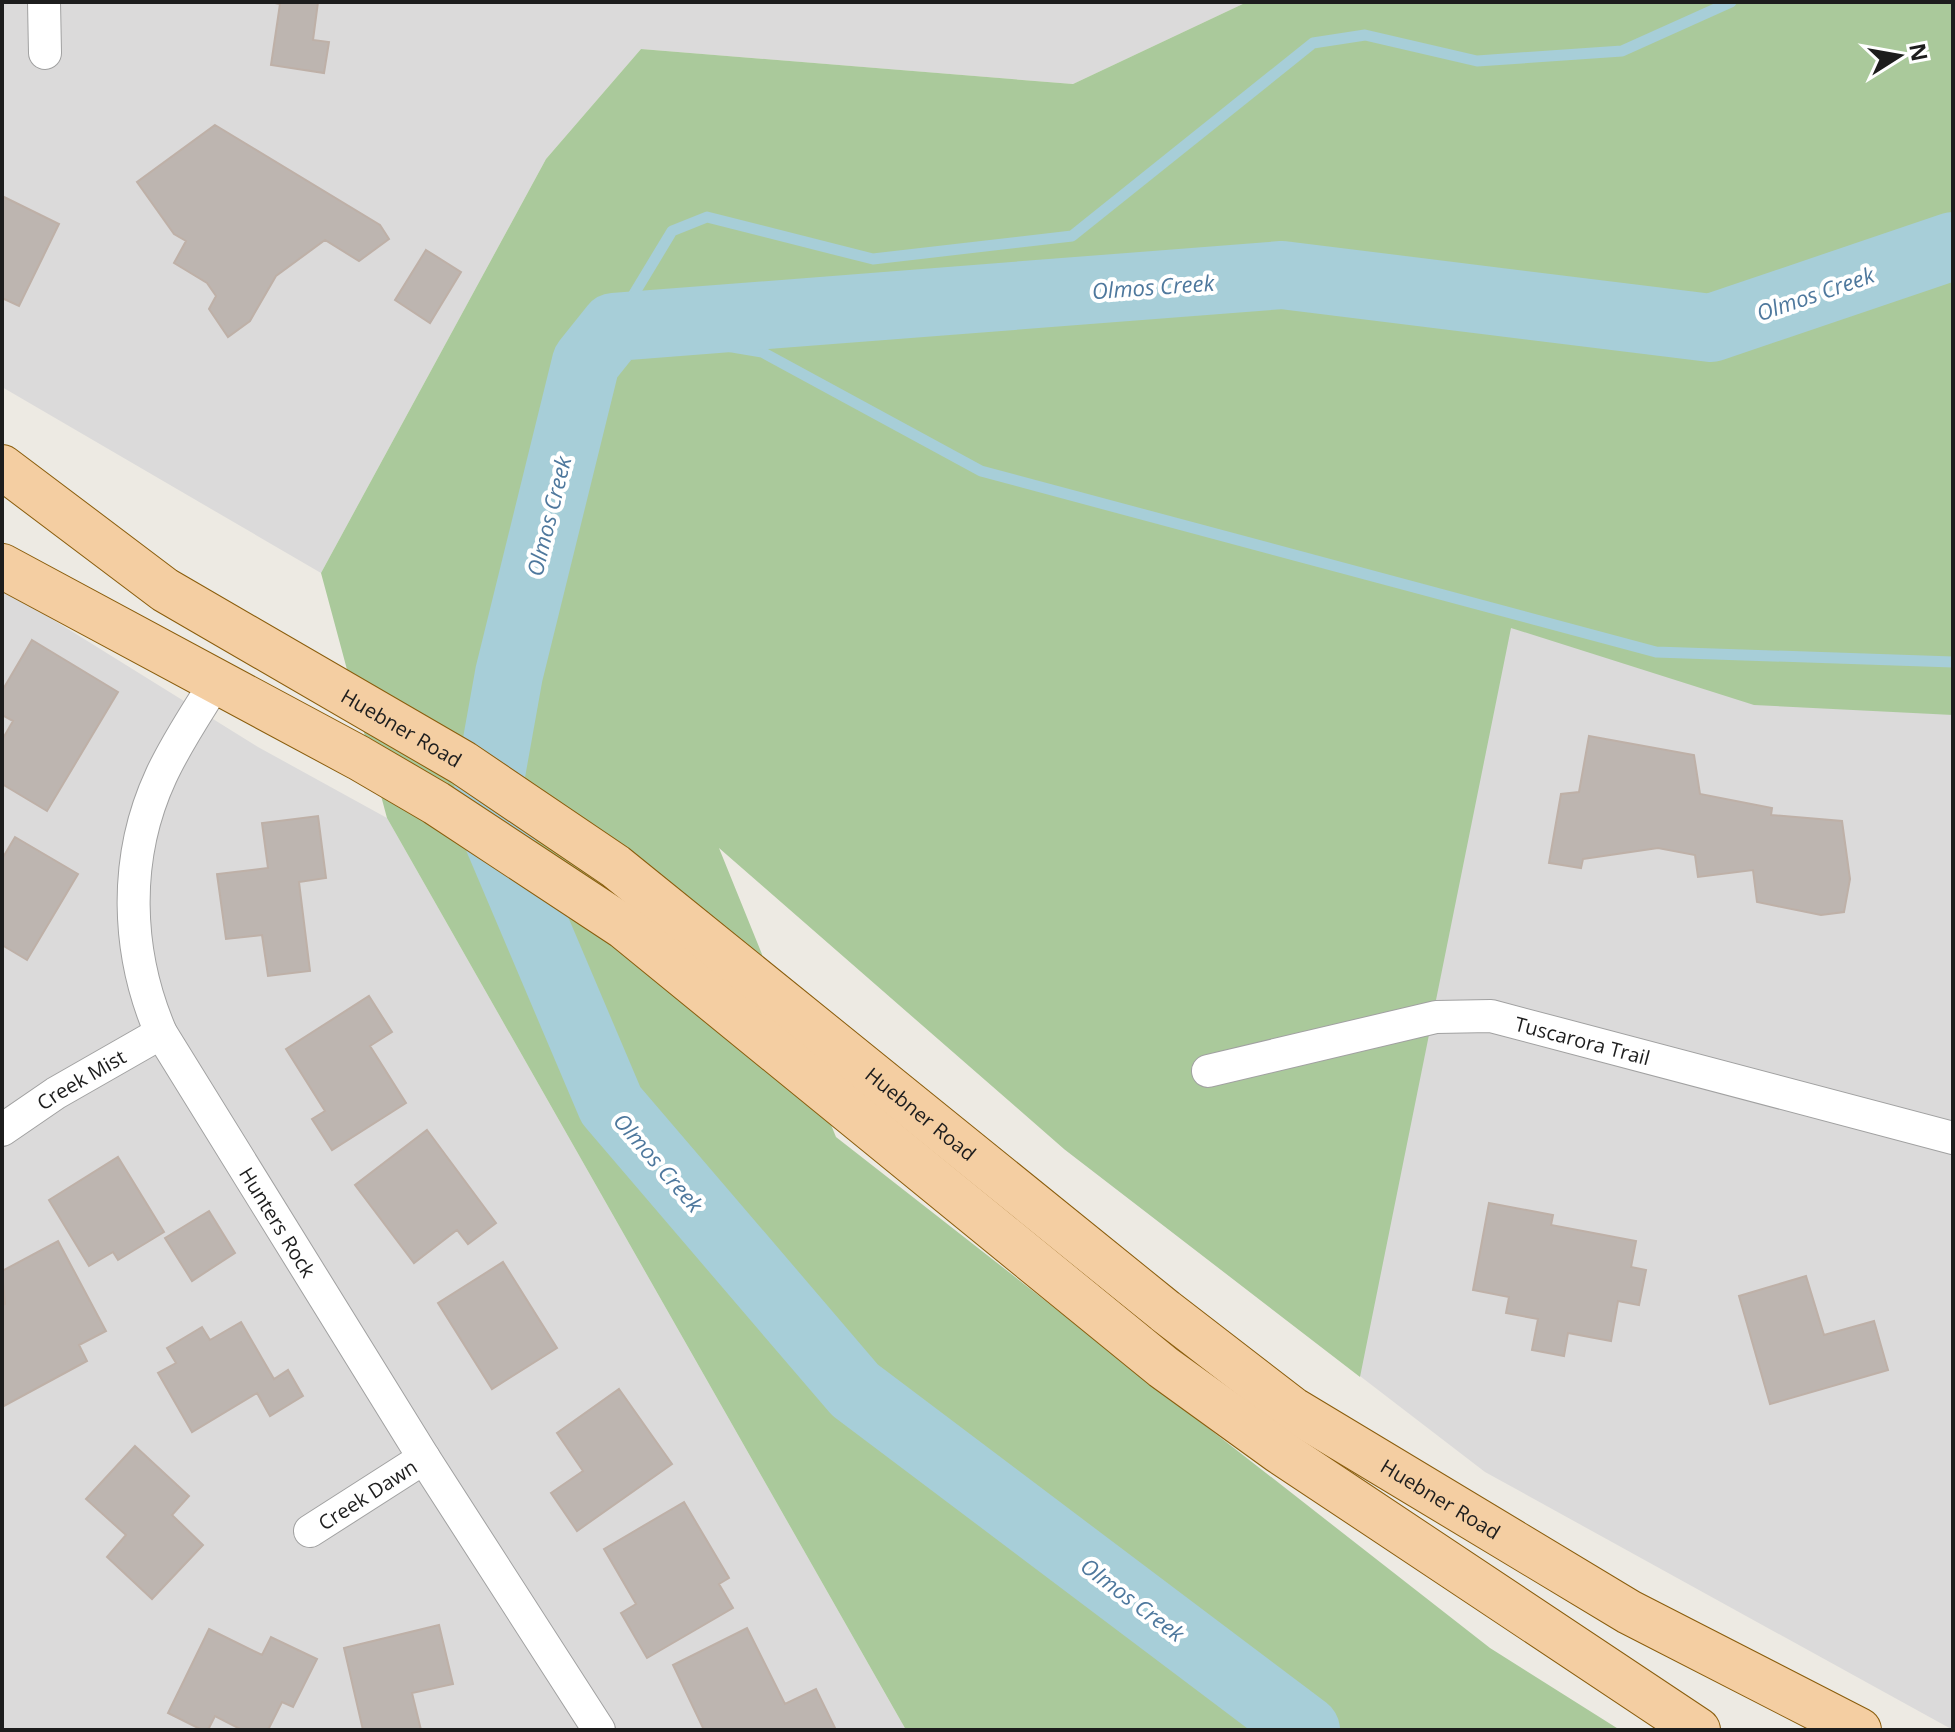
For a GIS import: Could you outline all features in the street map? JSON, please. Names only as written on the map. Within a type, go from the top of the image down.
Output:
[{"type":"main road","name":"Huebner Road","points":[[2,467],[165,590],[463,763],[604,858],[1292,1409],[1629,1612],[1859,1730]]},
{"type":"main road","points":[[2,566],[359,758],[449,811],[624,927],[1163,1367],[1279,1451],[1698,1730]]},
{"type":"street","points":[[44,2],[45,53]]},
{"type":"street","name":"Hunters Rock","points":[[217,680],[160,777],[139,839],[132,905],[134,938],[144,994],[161,1033],[424,1458],[599,1730]]},
{"type":"street","name":"Tuscarora Trail","points":[[1208,1071],[1436,1017],[1491,1016],[1953,1138]]},
{"type":"street","name":"Creek Mist","points":[[2,1130],[56,1093],[161,1033]]},
{"type":"street","name":"Creek Dawn","points":[[310,1531],[424,1458]]},
{"type":"shaded area","points":[[2,2],[1247,2],[1073,84],[641,49],[546,159],[321,573],[2,387]]},
{"type":"shaded area","points":[[1953,354],[1953,1730],[1485,1472],[1064,1149],[1348,419]]},
{"type":"shaded area","points":[[2,588],[258,747],[387,818],[906,1730],[2,1730]]},
{"type":"green space","points":[[1247,2],[1953,2],[1953,715],[1754,705],[1511,628],[1360,1377],[1064,1149],[719,848],[836,1137],[1490,1648],[1620,1730],[906,1730],[387,818],[321,573],[546,159],[641,49],[1073,84]]},
{"type":"building","points":[[270,2],[318,2],[313,40],[329,42],[324,73],[271,65],[280,4]]},
{"type":"building","points":[[215,125],[380,225],[389,239],[359,261],[325,240],[276,276],[250,321],[228,337],[209,309],[216,296],[207,283],[174,263],[186,241],[174,234],[137,182]]},
{"type":"building","points":[[2,196],[59,224],[19,306],[2,298]]},
{"type":"building","points":[[426,250],[461,272],[430,323],[395,300]]},
{"type":"building","points":[[32,640],[118,692],[47,811],[2,784],[2,740],[13,721],[2,715],[2,691]]},
{"type":"building","points":[[1589,736],[1694,755],[1700,794],[1772,808],[1771,815],[1842,821],[1850,879],[1844,912],[1821,915],[1757,902],[1753,870],[1698,877],[1695,855],[1658,848],[1583,859],[1581,868],[1549,863],[1561,794],[1579,792]]},
{"type":"building","points":[[318,816],[326,878],[299,882],[310,971],[268,976],[262,935],[226,939],[217,874],[268,868],[262,823]]},
{"type":"building","points":[[15,837],[78,874],[27,960],[2,945],[2,859]]},
{"type":"building","points":[[369,996],[392,1032],[370,1046],[406,1103],[332,1150],[312,1119],[325,1111],[286,1049]]},
{"type":"building","points":[[427,1130],[496,1223],[468,1244],[457,1230],[414,1263],[355,1185]]},
{"type":"building","points":[[118,1157],[164,1232],[118,1260],[113,1252],[89,1266],[49,1200]]},
{"type":"building","points":[[1489,1203],[1553,1215],[1551,1225],[1636,1241],[1631,1267],[1646,1270],[1639,1305],[1618,1301],[1611,1341],[1568,1333],[1564,1356],[1532,1350],[1538,1319],[1506,1313],[1509,1297],[1473,1290]]},
{"type":"building","points":[[209,1211],[235,1253],[192,1281],[165,1238]]},
{"type":"building","points":[[58,1241],[106,1331],[79,1345],[87,1361],[2,1407],[2,1305],[5,1304],[2,1271]]},
{"type":"building","points":[[503,1262],[557,1348],[492,1389],[438,1303]]},
{"type":"building","points":[[1806,1276],[1824,1335],[1874,1321],[1888,1370],[1770,1404],[1739,1296]]},
{"type":"building","points":[[241,1322],[274,1379],[288,1370],[303,1396],[270,1416],[257,1393],[192,1432],[158,1373],[176,1363],[167,1348],[202,1327],[210,1340]]},
{"type":"building","points":[[619,1389],[672,1464],[577,1531],[551,1493],[583,1471],[557,1433]]},
{"type":"building","points":[[135,1446],[189,1496],[172,1515],[203,1545],[152,1599],[107,1557],[126,1535],[86,1499]]},
{"type":"building","points":[[684,1502],[729,1578],[719,1584],[733,1608],[647,1658],[621,1613],[636,1604],[604,1549]]},
{"type":"building","points":[[439,1625],[453,1684],[412,1693],[421,1730],[363,1730],[344,1648]]},
{"type":"building","points":[[747,1628],[785,1704],[816,1689],[836,1730],[704,1730],[673,1665]]},
{"type":"building","points":[[209,1629],[262,1655],[271,1637],[317,1659],[293,1707],[282,1702],[268,1730],[242,1730],[215,1716],[208,1730],[202,1730],[168,1713]]},
{"type":"waterway","points":[[1731,2],[1622,51],[1477,61],[1365,35],[1313,43],[1072,236],[873,259],[707,217],[672,231],[614,327],[762,352],[981,471],[1656,652],[1953,662]]},
{"type":"waterway","name":"Olmos Creek","points":[[1306,1730],[855,1390],[611,1105],[485,808],[509,674],[586,362],[614,327],[1282,275],[1711,328],[1953,246]]}]
